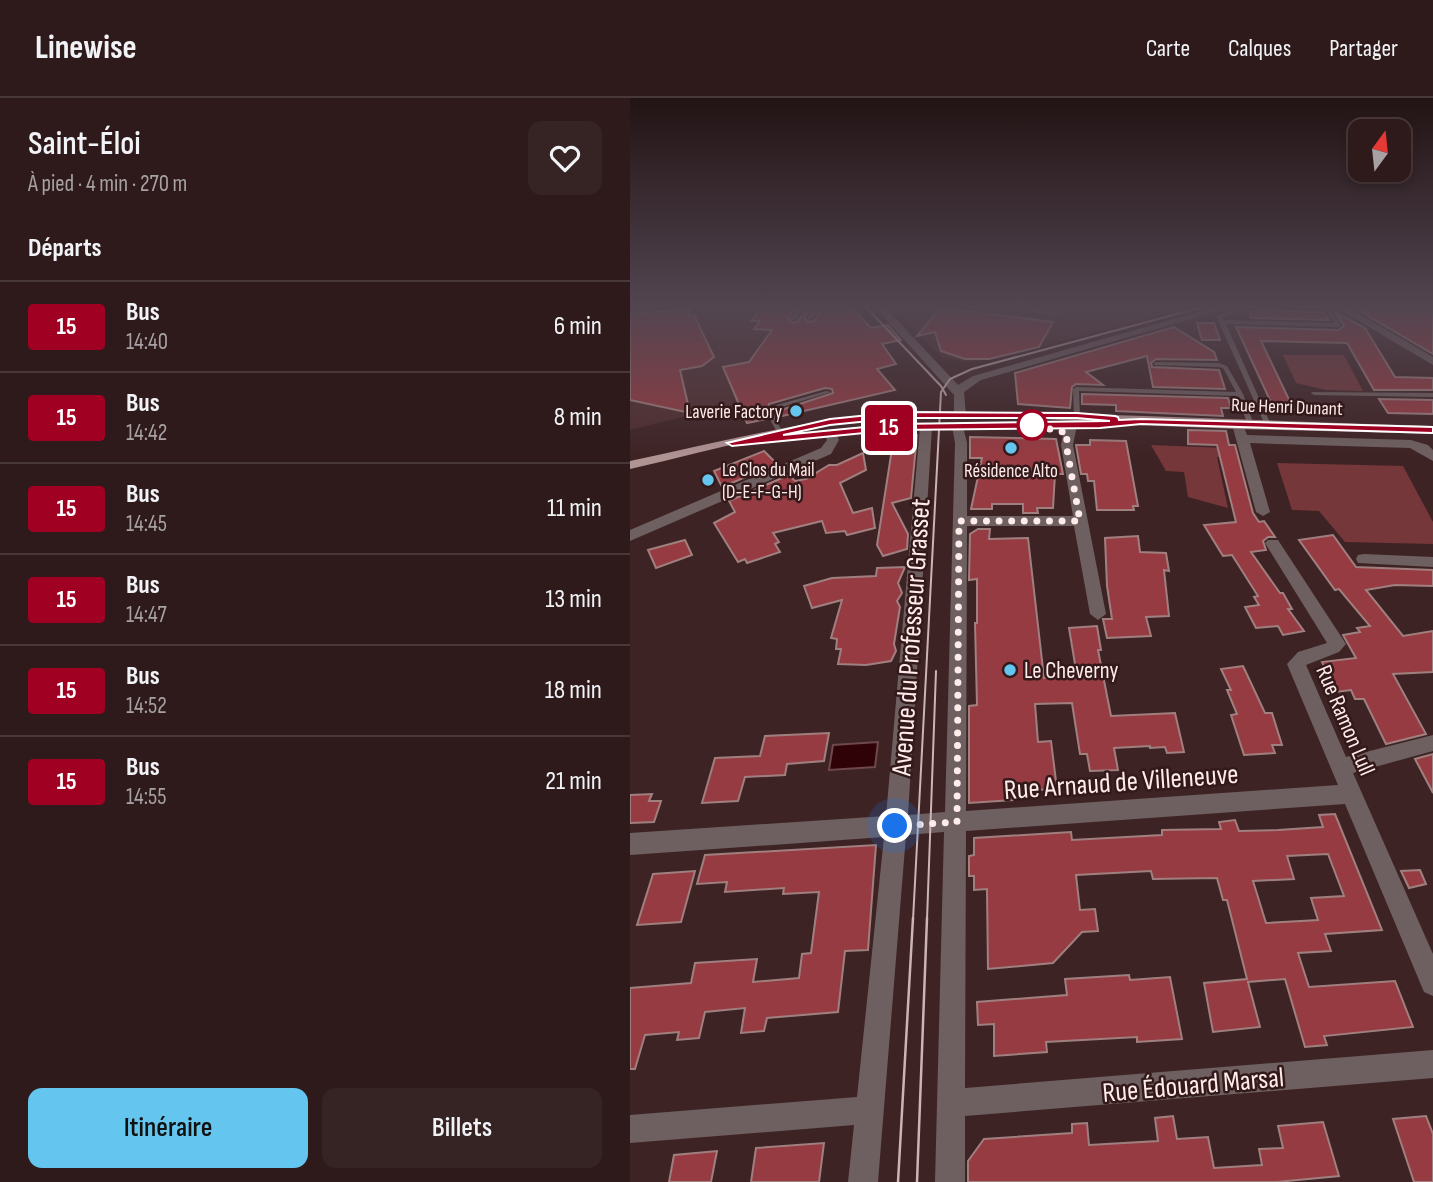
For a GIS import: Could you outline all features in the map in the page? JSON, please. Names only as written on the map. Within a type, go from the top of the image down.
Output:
[{"type":"main road","points":[[630,465],[830,422],[899,415],[959,421]]},
{"type":"main road","points":[[830,433],[832,427],[899,415]]},
{"type":"main road","name":"Rue Henri Dunant","points":[[959,421],[1141,421],[1433,430]]},
{"type":"main road","points":[[732,443],[959,421]]},
{"type":"street","points":[[924,356],[957,391],[977,378],[1055,356]]},
{"type":"street","name":"Avenue du Professeur Grasset","points":[[950,1182],[957,989],[961,399],[957,391]]},
{"type":"street","points":[[1074,420],[1066,444],[1098,614]]},
{"type":"street","points":[[1245,424],[1242,439],[1264,512]]},
{"type":"street","name":"Avenue du Professeur Grasset","points":[[863,1182],[895,826],[926,426]]},
{"type":"street","points":[[630,536],[826,451],[833,440],[830,433]]},
{"type":"street","points":[[1242,439],[1411,444],[1423,448],[1433,457]]},
{"type":"street","points":[[959,521],[1080,521]]},
{"type":"street","name":"Rue Ramon Lull","points":[[1273,543],[1337,643],[1333,649],[1300,658],[1296,664],[1433,983]]},
{"type":"street","points":[[1364,559],[1433,562]]},
{"type":"street","points":[[1339,768],[1433,743]]},
{"type":"street","name":"Rue Arnaud de Villeneuve","points":[[630,844],[1350,794]]},
{"type":"street","name":"Rue Édouard Marsal","points":[[952,1103],[1433,1064]]},
{"type":"street","points":[[630,1129],[869,1110]]},
{"type":"lane","points":[[1237,356],[1268,425]]},
{"type":"lane","points":[[1156,364],[1225,367],[1240,394],[1245,424]]},
{"type":"lane","points":[[1074,420],[1076,389],[1240,394]]},
{"type":"lane","points":[[779,431],[772,418],[772,408],[828,392]]},
{"type":"lane","points":[[1314,393],[1433,395]]},
{"type":"shaded area","points":[[630,356],[868,356],[878,369],[630,430]]},
{"type":"shaded area","points":[[941,356],[1005,356],[965,362]]},
{"type":"shaded area","points":[[1283,356],[1344,356],[1363,391],[1326,390],[1296,383]]},
{"type":"shaded area","points":[[1151,445],[1226,448],[1228,457],[1217,457],[1228,508],[1188,497],[1184,472],[1166,471]]},
{"type":"shaded area","points":[[1277,463],[1403,466],[1433,522],[1433,544],[1345,542],[1319,511],[1292,510]]},
{"type":"shaded area","points":[[878,742],[875,767],[829,770],[833,745]]},
{"type":"building","points":[[630,356],[713,356],[702,366],[680,370],[690,413],[630,400]]},
{"type":"building","points":[[754,356],[890,356],[896,364],[877,369],[895,390],[778,417],[778,411],[833,393],[832,389],[825,388],[769,404],[767,419],[747,423],[723,367],[749,362]]},
{"type":"building","points":[[955,356],[1003,356],[989,359],[965,359]]},
{"type":"building","points":[[1075,356],[1215,356],[1217,360],[1156,359],[1151,363],[1152,367],[1219,370],[1225,389],[1153,387],[1147,356],[1086,372],[1103,385],[1076,384],[1072,387],[1070,408],[1018,404],[1015,373]]},
{"type":"building","points":[[1249,356],[1268,356],[1294,410],[1274,409]]},
{"type":"building","points":[[1354,356],[1382,356],[1395,377],[1433,378],[1433,390],[1374,390]]},
{"type":"building","points":[[1082,394],[1228,398],[1231,408],[1221,408],[1223,416],[1116,411],[1116,405],[1082,404]]},
{"type":"building","points":[[1379,399],[1433,400],[1433,414],[1388,413]]},
{"type":"building","points":[[1188,430],[1226,431],[1229,445],[1235,445],[1253,513],[1259,522],[1264,521],[1275,537],[1268,537],[1263,541],[1266,550],[1251,552],[1280,593],[1283,593],[1292,609],[1288,609],[1304,631],[1283,635],[1278,626],[1256,628],[1245,607],[1259,605],[1254,597],[1258,596],[1232,555],[1223,556],[1204,525],[1236,522],[1217,445],[1188,444]]},
{"type":"building","points":[[917,435],[911,498],[892,503],[908,534],[907,549],[883,556],[877,545],[894,436]]},
{"type":"building","points":[[970,437],[1056,439],[1063,474],[1055,474],[1053,508],[1037,508],[1038,513],[1023,513],[1023,504],[992,504],[992,509],[971,509],[982,458],[970,458]]},
{"type":"building","points":[[1090,440],[1126,441],[1138,506],[1133,506],[1134,510],[1097,510],[1094,481],[1088,481],[1087,474],[1081,474],[1076,445],[1090,445]]},
{"type":"building","points":[[764,451],[777,464],[722,487],[714,471]]},
{"type":"building","points":[[863,453],[866,470],[840,483],[853,513],[872,508],[875,528],[847,535],[845,531],[826,533],[822,521],[773,533],[779,542],[775,544],[780,552],[747,563],[745,559],[738,562],[714,523],[735,512],[729,501],[789,475],[795,481],[806,479],[829,465],[837,465]]},
{"type":"building","points":[[978,529],[990,529],[989,539],[1028,538],[1044,678],[1077,676],[1069,628],[1097,626],[1101,650],[1098,650],[1111,716],[1175,713],[1184,752],[1167,753],[1165,747],[1150,746],[1114,748],[1118,770],[1090,771],[1087,754],[1080,754],[1072,703],[1035,704],[1038,742],[1051,741],[1057,789],[1013,791],[1013,800],[969,803],[969,706],[977,705],[977,579],[969,580],[970,534]]},
{"type":"building","points":[[1333,535],[1356,567],[1433,570],[1433,586],[1395,585],[1366,590],[1403,636],[1433,631],[1433,672],[1393,674],[1426,734],[1386,744],[1364,699],[1355,699],[1351,690],[1336,692],[1322,662],[1356,658],[1343,635],[1360,632],[1357,628],[1370,626],[1339,589],[1335,590],[1299,540]]},
{"type":"building","points":[[1138,536],[1140,552],[1166,553],[1169,571],[1164,570],[1169,616],[1146,617],[1151,636],[1107,638],[1103,619],[1112,619],[1107,586],[1105,538]]},
{"type":"building","points":[[685,540],[692,555],[656,568],[648,550]]},
{"type":"building","points":[[905,567],[898,583],[902,593],[897,601],[900,607],[894,644],[896,651],[891,661],[866,665],[838,664],[841,649],[836,649],[837,639],[831,638],[842,600],[812,608],[804,586],[832,578],[876,576],[877,568]]},
{"type":"building","points":[[1243,666],[1265,713],[1272,713],[1282,745],[1272,745],[1275,753],[1244,755],[1231,715],[1237,714],[1227,690],[1231,690],[1221,669]]},
{"type":"building","points":[[829,733],[824,761],[787,764],[785,775],[745,777],[738,801],[702,803],[715,758],[760,756],[765,736]]},
{"type":"building","points":[[1433,754],[1433,793],[1415,759]]},
{"type":"building","points":[[652,794],[649,801],[661,801],[654,822],[630,823],[630,795]]},
{"type":"building","points":[[1335,814],[1382,930],[1325,934],[1331,951],[1298,953],[1309,987],[1395,981],[1413,1027],[1324,1036],[1327,1045],[1305,1047],[1285,979],[1248,982],[1260,1027],[1213,1032],[1204,983],[1247,979],[1227,900],[1223,900],[1217,878],[1153,879],[1151,871],[1076,875],[1080,910],[1095,909],[1098,931],[1082,932],[1053,963],[988,969],[987,889],[974,890],[974,876],[969,876],[969,856],[974,855],[974,838],[1071,832],[1072,840],[1162,835],[1162,830],[1221,829],[1219,822],[1235,820],[1239,831],[1323,827],[1319,815]],"holes":[[[1328,854],[1344,896],[1311,898],[1318,920],[1266,923],[1253,881],[1294,879],[1287,856]]]},
{"type":"building","points":[[876,845],[868,950],[845,951],[838,1012],[767,1018],[764,1031],[741,1033],[745,1008],[705,1012],[699,1038],[677,1040],[679,1032],[645,1035],[635,1069],[630,1069],[630,988],[691,983],[695,963],[757,959],[753,982],[799,978],[802,954],[811,953],[819,892],[783,894],[784,888],[725,892],[727,882],[697,884],[705,855]]},
{"type":"building","points":[[1420,870],[1426,884],[1409,888],[1401,871]]},
{"type":"building","points":[[695,871],[681,922],[637,925],[653,874]]},
{"type":"building","points":[[1129,975],[1130,980],[1170,977],[1182,1039],[1137,1042],[1137,1037],[1046,1042],[1047,1052],[994,1056],[994,1024],[978,1025],[977,1002],[1067,995],[1065,979]]},
{"type":"building","points":[[1173,1116],[1177,1139],[1208,1137],[1214,1168],[1262,1165],[1259,1149],[1283,1148],[1278,1126],[1323,1122],[1339,1176],[1277,1182],[968,1182],[968,1161],[984,1139],[1072,1133],[1072,1124],[1087,1123],[1089,1145],[1158,1141],[1155,1118]]},
{"type":"building","points":[[1426,1116],[1433,1134],[1433,1182],[1414,1182],[1393,1119]]},
{"type":"building","points":[[824,1143],[819,1182],[751,1182],[756,1148]]},
{"type":"building","points":[[717,1151],[711,1182],[669,1182],[674,1155]]},
{"type":"tram line","points":[[912,356],[943,389]]},
{"type":"tram line","points":[[943,389],[950,379],[972,369],[1022,356]]},
{"type":"tram line","points":[[913,920],[943,389]]},
{"type":"tram line","points":[[943,389],[946,395]]},
{"type":"tram line","points":[[927,920],[936,671]]},
{"type":"tram line","points":[[898,1182],[913,918]]},
{"type":"tram line","points":[[917,1182],[927,918]]},
{"type":"bus line","name":"15","points":[[1115,419],[1077,416],[899,415],[830,422],[732,443],[895,427],[1100,425],[1141,421],[1433,430]]},
{"type":"place","name":"Laverie Factory","points":[[796,411]]},
{"type":"place","name":"Résidence Alto","points":[[1011,448]]},
{"type":"place","name":"Le Clos du Mail (D-E-F-G-H)","points":[[708,480]]},
{"type":"place","name":"Le Cheverny","points":[[1010,670]]},
{"type":"route","points":[[895,826],[957,822],[959,521],[1080,521],[1066,444],[1068,433],[1032,425]]}]
